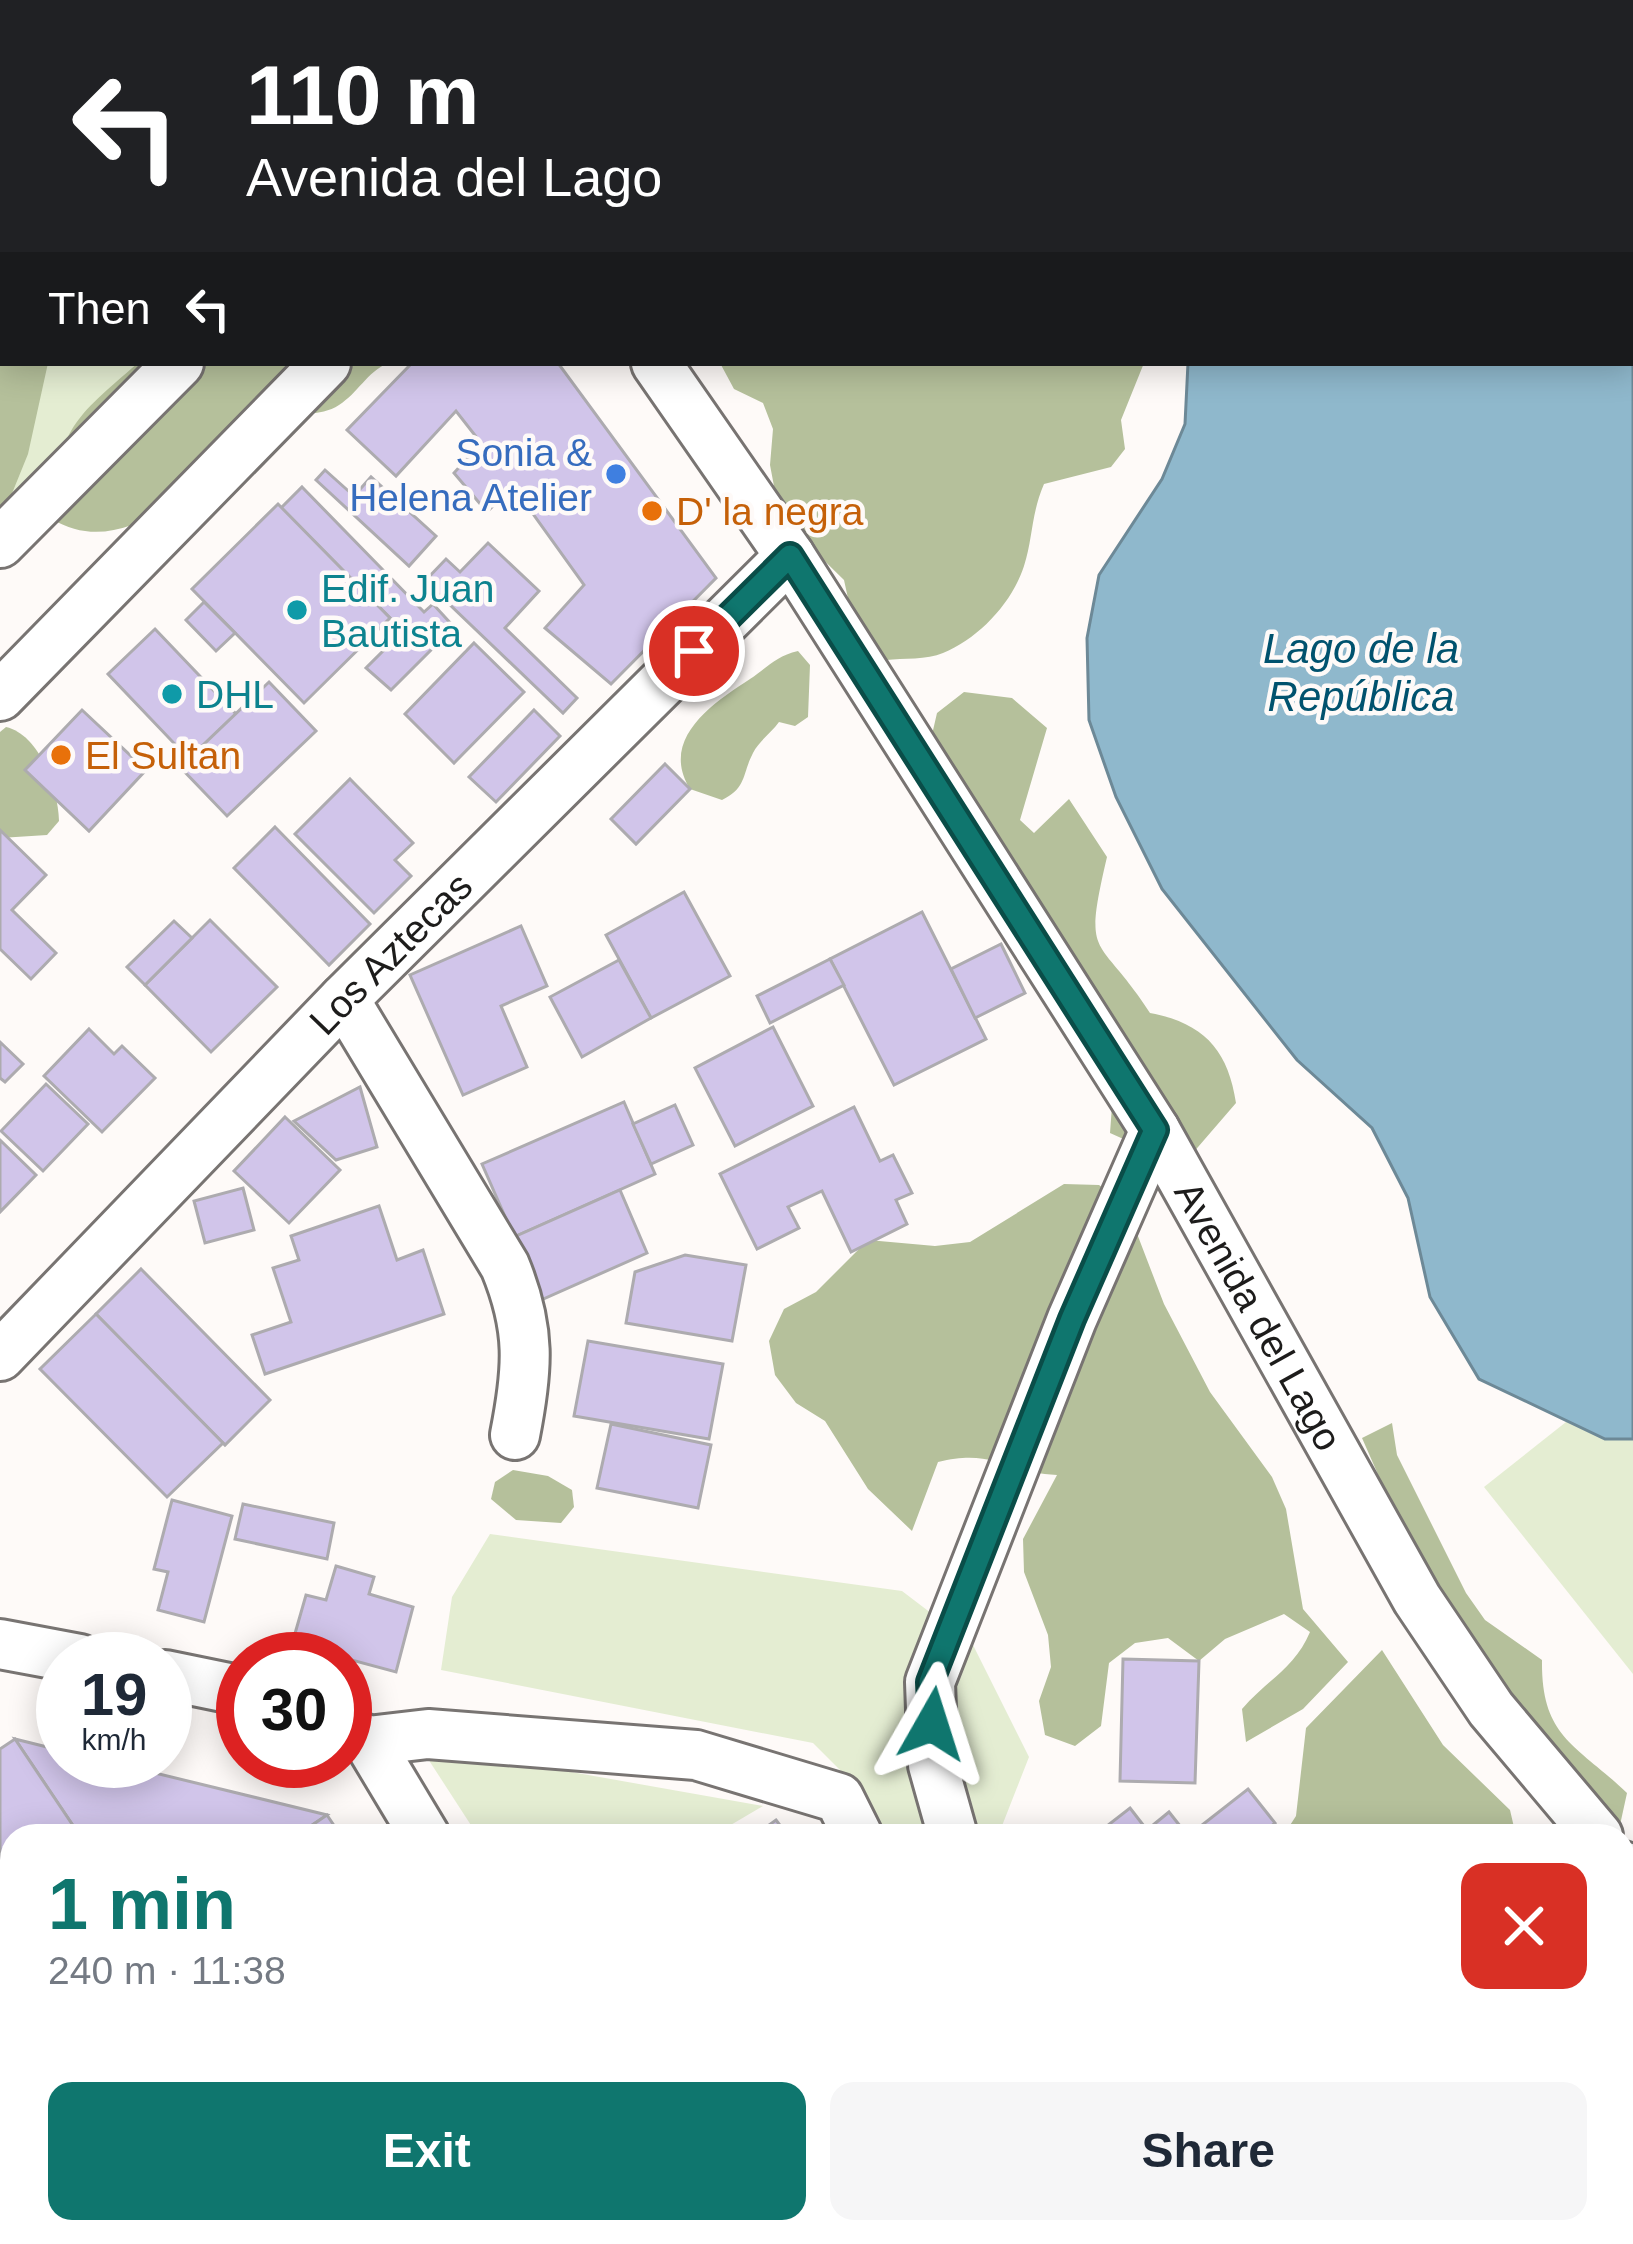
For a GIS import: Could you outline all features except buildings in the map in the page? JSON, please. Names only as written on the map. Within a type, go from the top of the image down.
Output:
[{"type":"street","points":[[0,543],[176,366]]},
{"type":"street","points":[[0,696],[323,366]]},
{"type":"street","name":"Avenida del Lago","points":[[658,366],[790,556],[1155,1130],[1417,1599],[1491,1709],[1588,1824]]},
{"type":"street","name":"Los Aztecas","points":[[0,1356],[344,999],[790,556]]},
{"type":"street","points":[[344,999],[505,1266],[525,1313],[526,1379],[515,1435]]},
{"type":"street","points":[[950,1824],[933,1765],[930,1682],[1072,1319],[1155,1130]]},
{"type":"street","points":[[0,1643],[36,1650]]},
{"type":"street","points":[[372,1735],[428,1734],[695,1755],[839,1798],[852,1824]]},
{"type":"street","points":[[372,1758],[417,1824]]},
{"type":"green space","points":[[0,366],[176,366],[0,543]]},
{"type":"green space","points":[[0,366],[47,366],[28,454],[0,523]]},
{"type":"green space","points":[[135,366],[383,366],[332,409],[277,422],[171,505],[142,521],[112,530],[82,531],[52,519],[55,489],[72,429]]},
{"type":"green space","points":[[722,366],[1143,366],[1121,420],[1125,449],[1111,467],[1044,484],[1024,566],[1011,593],[969,638],[943,653],[922,658],[886,660],[851,612],[844,580],[796,533],[777,502],[770,465],[773,429],[763,403],[734,389]]},
{"type":"green space","points":[[798,651],[810,665],[808,717],[795,726],[779,722],[756,749],[740,785],[722,800],[690,789],[681,754],[694,724],[772,662]]},
{"type":"green space","points":[[964,692],[1012,698],[1047,728],[1020,820],[1034,833],[1069,799],[1107,857],[1096,915],[1100,945],[1150,1013],[1198,1032],[1227,1068],[1236,1103],[1192,1154],[1159,1155],[1110,1133],[1112,1106],[1055,1018],[928,752],[937,713]]},
{"type":"green space","points":[[6,727],[28,740],[51,779],[59,821],[47,835],[0,838],[0,732]]},
{"type":"green space","points":[[1064,1184],[1099,1185],[1126,1205],[1164,1304],[1210,1392],[1272,1477],[1286,1509],[1303,1609],[1348,1662],[1303,1709],[1246,1742],[1242,1709],[1288,1665],[1310,1632],[1284,1614],[1225,1639],[1199,1661],[1168,1638],[1135,1643],[1109,1663],[1101,1726],[1075,1746],[1045,1735],[1039,1701],[1051,1667],[1048,1635],[1024,1572],[1023,1539],[1057,1475],[987,1459],[938,1462],[912,1531],[868,1489],[825,1421],[796,1403],[775,1375],[769,1341],[784,1309],[816,1292],[868,1240],[935,1246],[970,1242]]},
{"type":"green space","points":[[1633,1369],[1633,1674],[1484,1487]]},
{"type":"green space","points":[[1392,1423],[1397,1455],[1466,1593],[1485,1620],[1542,1660],[1543,1686],[1555,1723],[1577,1750],[1627,1793],[1620,1824],[1597,1824],[1537,1764],[1398,1520],[1362,1438]]},
{"type":"green space","points":[[513,1470],[548,1476],[572,1490],[574,1507],[561,1523],[516,1520],[491,1499],[495,1482]]},
{"type":"green space","points":[[490,1534],[902,1591],[973,1645],[1029,1757],[1003,1824],[873,1824],[852,1782],[813,1743],[441,1670],[452,1597]]},
{"type":"green space","points":[[1382,1650],[1443,1745],[1510,1810],[1513,1824],[1291,1824],[1296,1816],[1306,1728]]},
{"type":"green space","points":[[419,1745],[763,1806],[732,1824],[470,1824]]},
{"type":"water","name":"Lago de la República","points":[[1188,366],[1633,366],[1633,1439],[1605,1439],[1479,1379],[1430,1297],[1408,1198],[1372,1128],[1297,1060],[1162,889],[1116,797],[1089,720],[1087,638],[1099,575],[1162,479],[1185,424]]},
{"type":"place","name":"Sonia & Helena Atelier","points":[[616,474]]},
{"type":"place","name":"D' la negra","points":[[652,511]]},
{"type":"place","name":"Edif. Juan Bautista","points":[[297,610]]},
{"type":"place","name":"DHL","points":[[172,694]]},
{"type":"place","name":"El Sultan","points":[[61,755]]},
{"type":"route","points":[[694,651],[790,556],[1155,1130],[1072,1319],[930,1682],[932,1724]]}]
